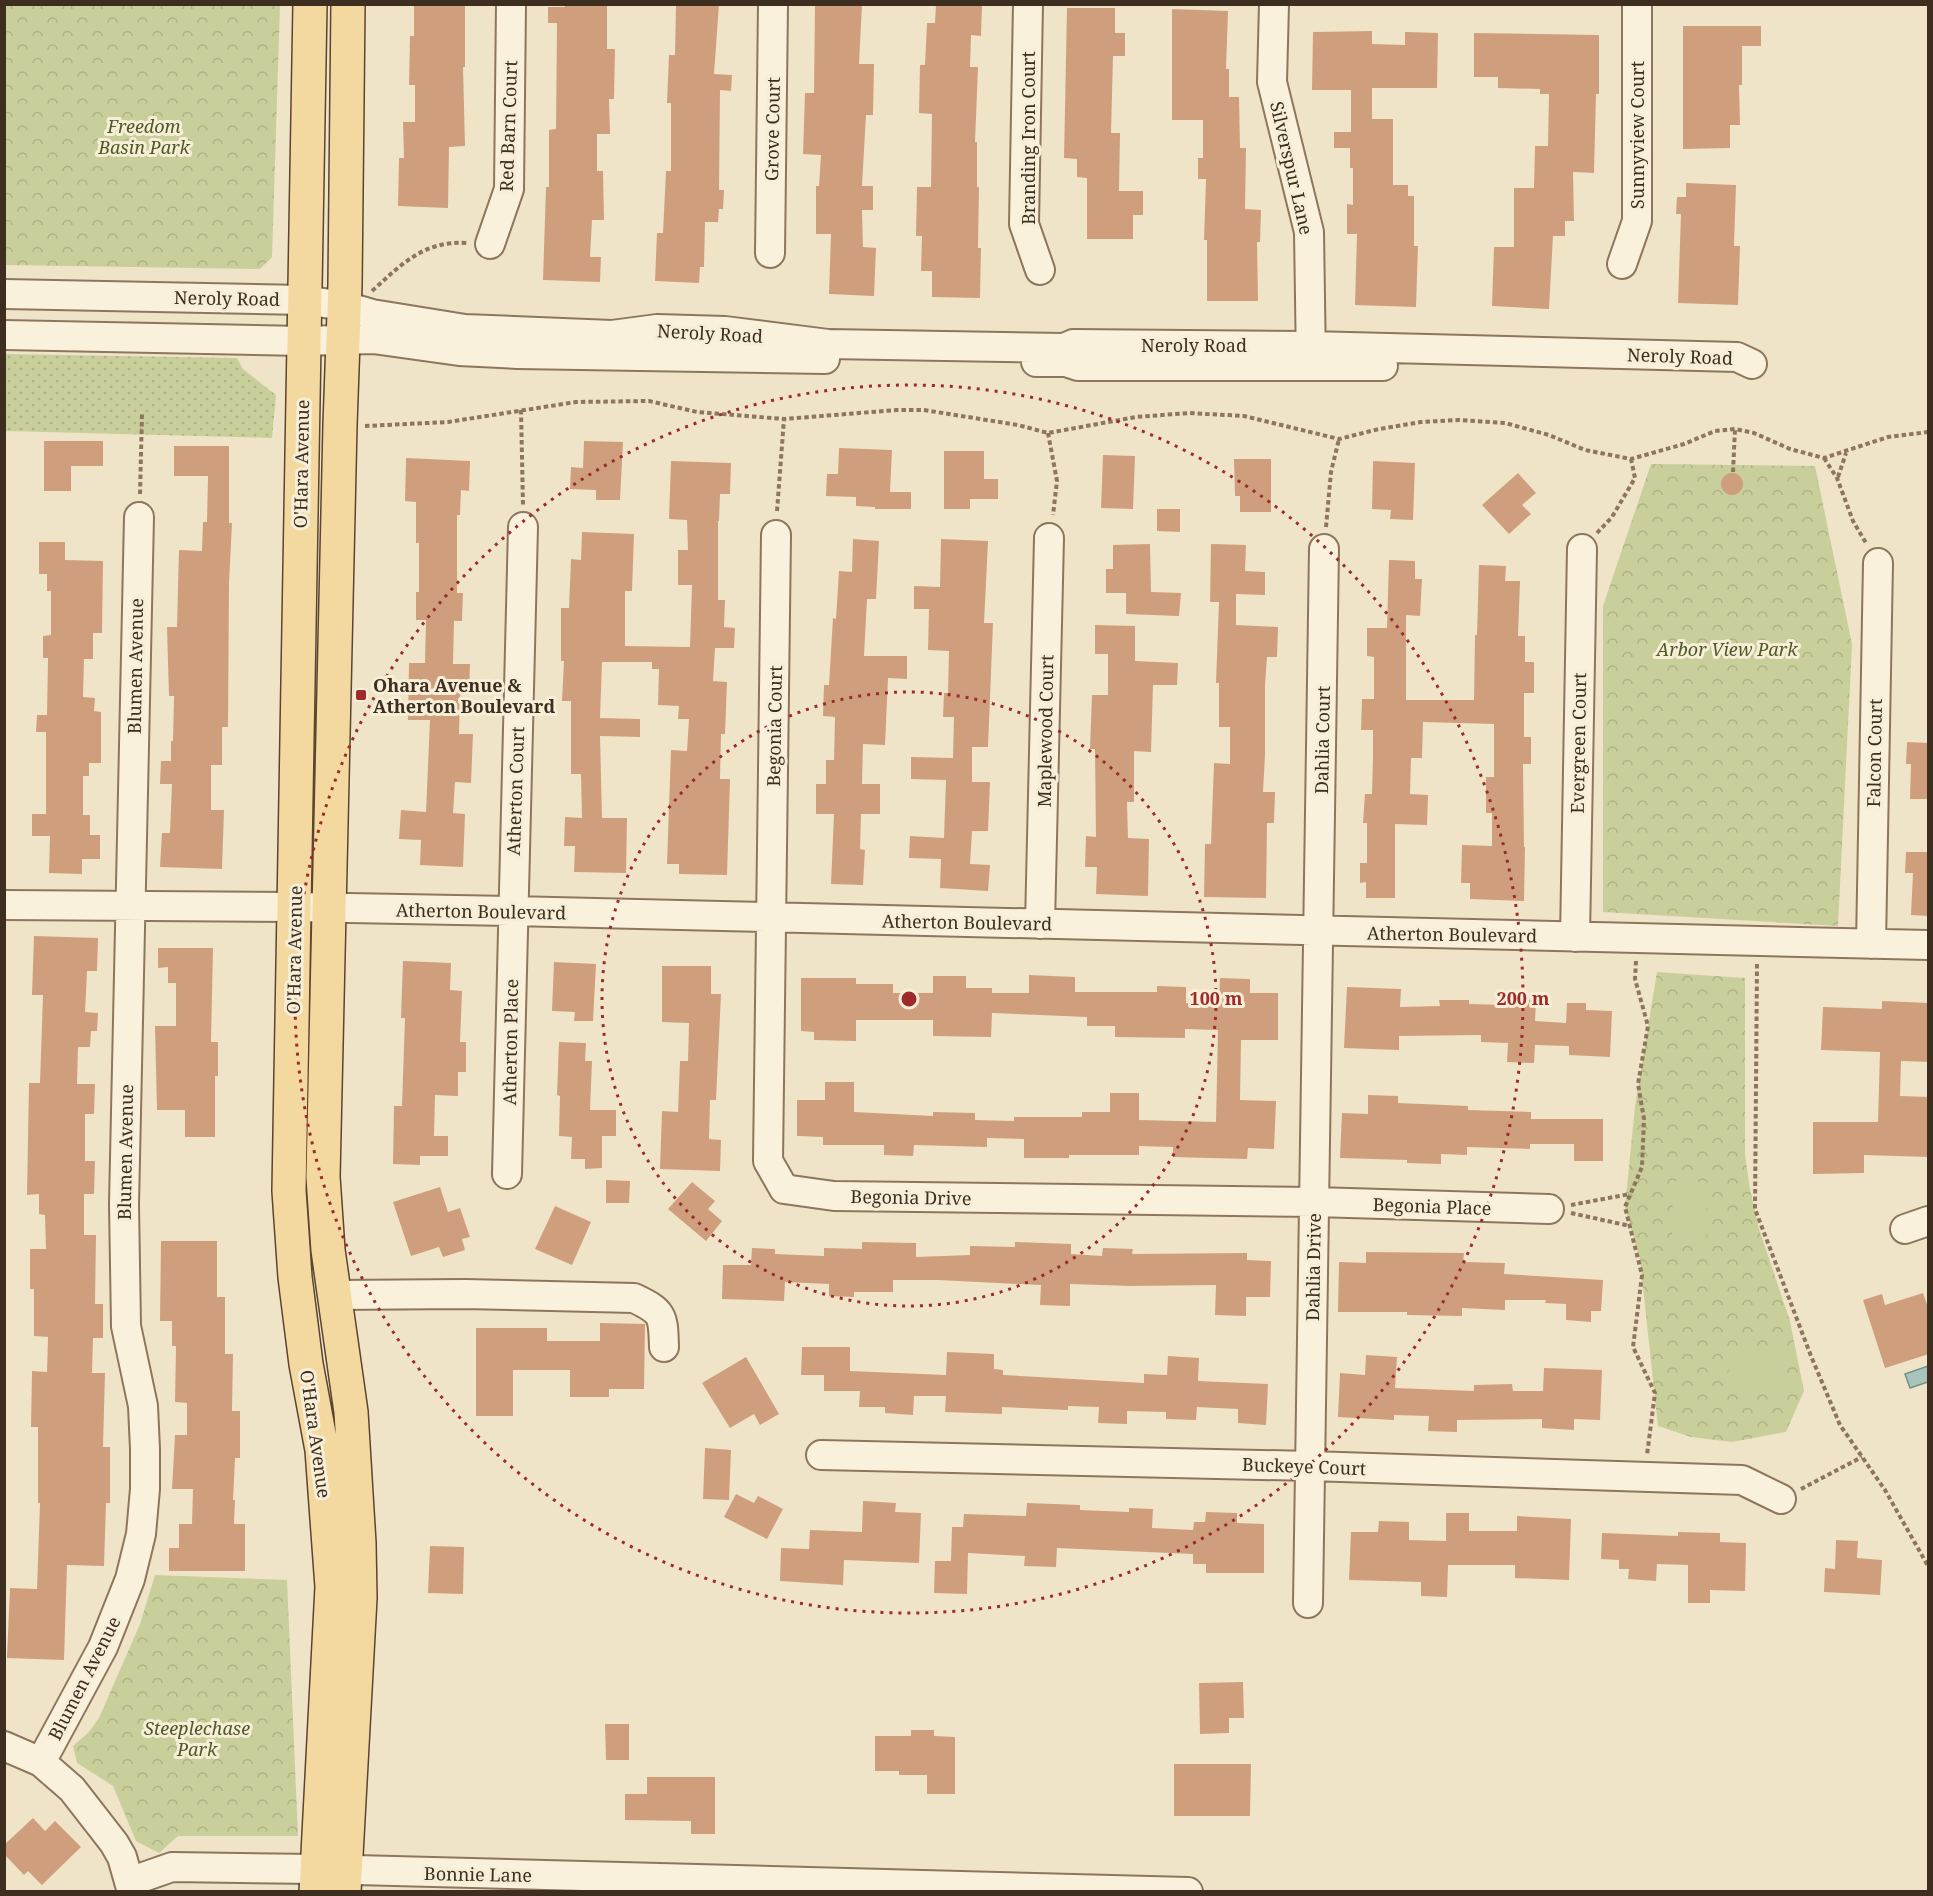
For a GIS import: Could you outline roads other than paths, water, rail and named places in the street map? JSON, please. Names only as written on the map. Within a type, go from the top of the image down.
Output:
[{"type":"main road","name":"O'Hara Avenue","points":[[310,4],[289,1191],[295,1276],[306,1364],[322,1450],[332,1587],[330,1881]]},
{"type":"main road","name":"O'Hara Avenue","points":[[330,1881],[360,1588],[351,1412],[328,1250],[323,1177],[340,425],[344,340],[357,299],[348,4]]},
{"type":"street","name":"Red Barn Court","points":[[490,244],[509,189],[511,4]]},
{"type":"street","name":"Grove Court","points":[[770,253],[773,4]]},
{"type":"street","name":"Branding Iron Court","points":[[1028,4],[1024,224],[1040,270]]},
{"type":"street","name":"Silverspur Lane","points":[[1274,4],[1272,82],[1309,232],[1311,357]]},
{"type":"street","name":"Sunnyview Court","points":[[1622,264],[1637,221],[1637,4]]},
{"type":"street","name":"Neroly Road","points":[[4,294],[357,299],[372,314],[465,329],[535,333],[612,335],[657,329],[724,331],[828,344],[1064,348],[1073,344],[1311,357],[1361,366],[1736,371],[1752,364],[1737,357],[1311,357],[1078,366],[1066,362],[518,354],[459,351],[373,339],[4,335]]},
{"type":"street","name":"Blumen Avenue","points":[[41,1762],[103,1647],[130,1579],[141,1534],[145,1449],[143,1406],[126,1326],[124,1215],[139,518]]},
{"type":"street","name":"Atherton Court","points":[[512,911],[523,526]]},
{"type":"street","name":"Begonia Court","points":[[772,917],[777,535]]},
{"type":"street","name":"Maplewood Court","points":[[1040,924],[1049,538]]},
{"type":"street","name":"Dahlia Court","points":[[1319,931],[1324,549]]},
{"type":"street","name":"Evergreen Court","points":[[1575,937],[1582,549]]},
{"type":"street","name":"Falcon Court","points":[[1871,944],[1878,563]]},
{"type":"street","name":"Atherton Boulevard","points":[[4,905],[512,911],[1929,945]]},
{"type":"street","name":"Atherton Place","points":[[507,1174],[512,911]]},
{"type":"street","name":"Begonia Drive","points":[[772,917],[768,1161],[784,1189],[834,1196],[1315,1202]]},
{"type":"street","name":"Dahlia Drive","points":[[1308,1603],[1319,931]]},
{"type":"street","name":"Begonia Place","points":[[1315,1202],[1549,1209]]},
{"type":"street","points":[[334,1294],[634,1298],[652,1306],[663,1319],[664,1347]]},
{"type":"street","name":"Buckeye Court","points":[[821,1455],[1742,1479],[1781,1499]]},
{"type":"street","points":[[4,1746],[41,1762],[72,1789],[114,1843],[122,1857],[130,1887]]},
{"type":"street","name":"Bonnie Lane","points":[[130,1887],[172,1867],[330,1881],[1188,1892]]},
{"type":"water","points":[[1928,1366],[1928,1382],[1910,1388],[1905,1374]]},
{"type":"place","name":"Ohara Avenue & Atherton Boulevard","points":[[361,695]]},
{"type":"park label","name":"Freedom Basin Park","points":[[144,136]]},
{"type":"park label","name":"Arbor View Park","points":[[1727,649]]},
{"type":"park label","name":"Steeplechase Park","points":[[197,1738]]}]
